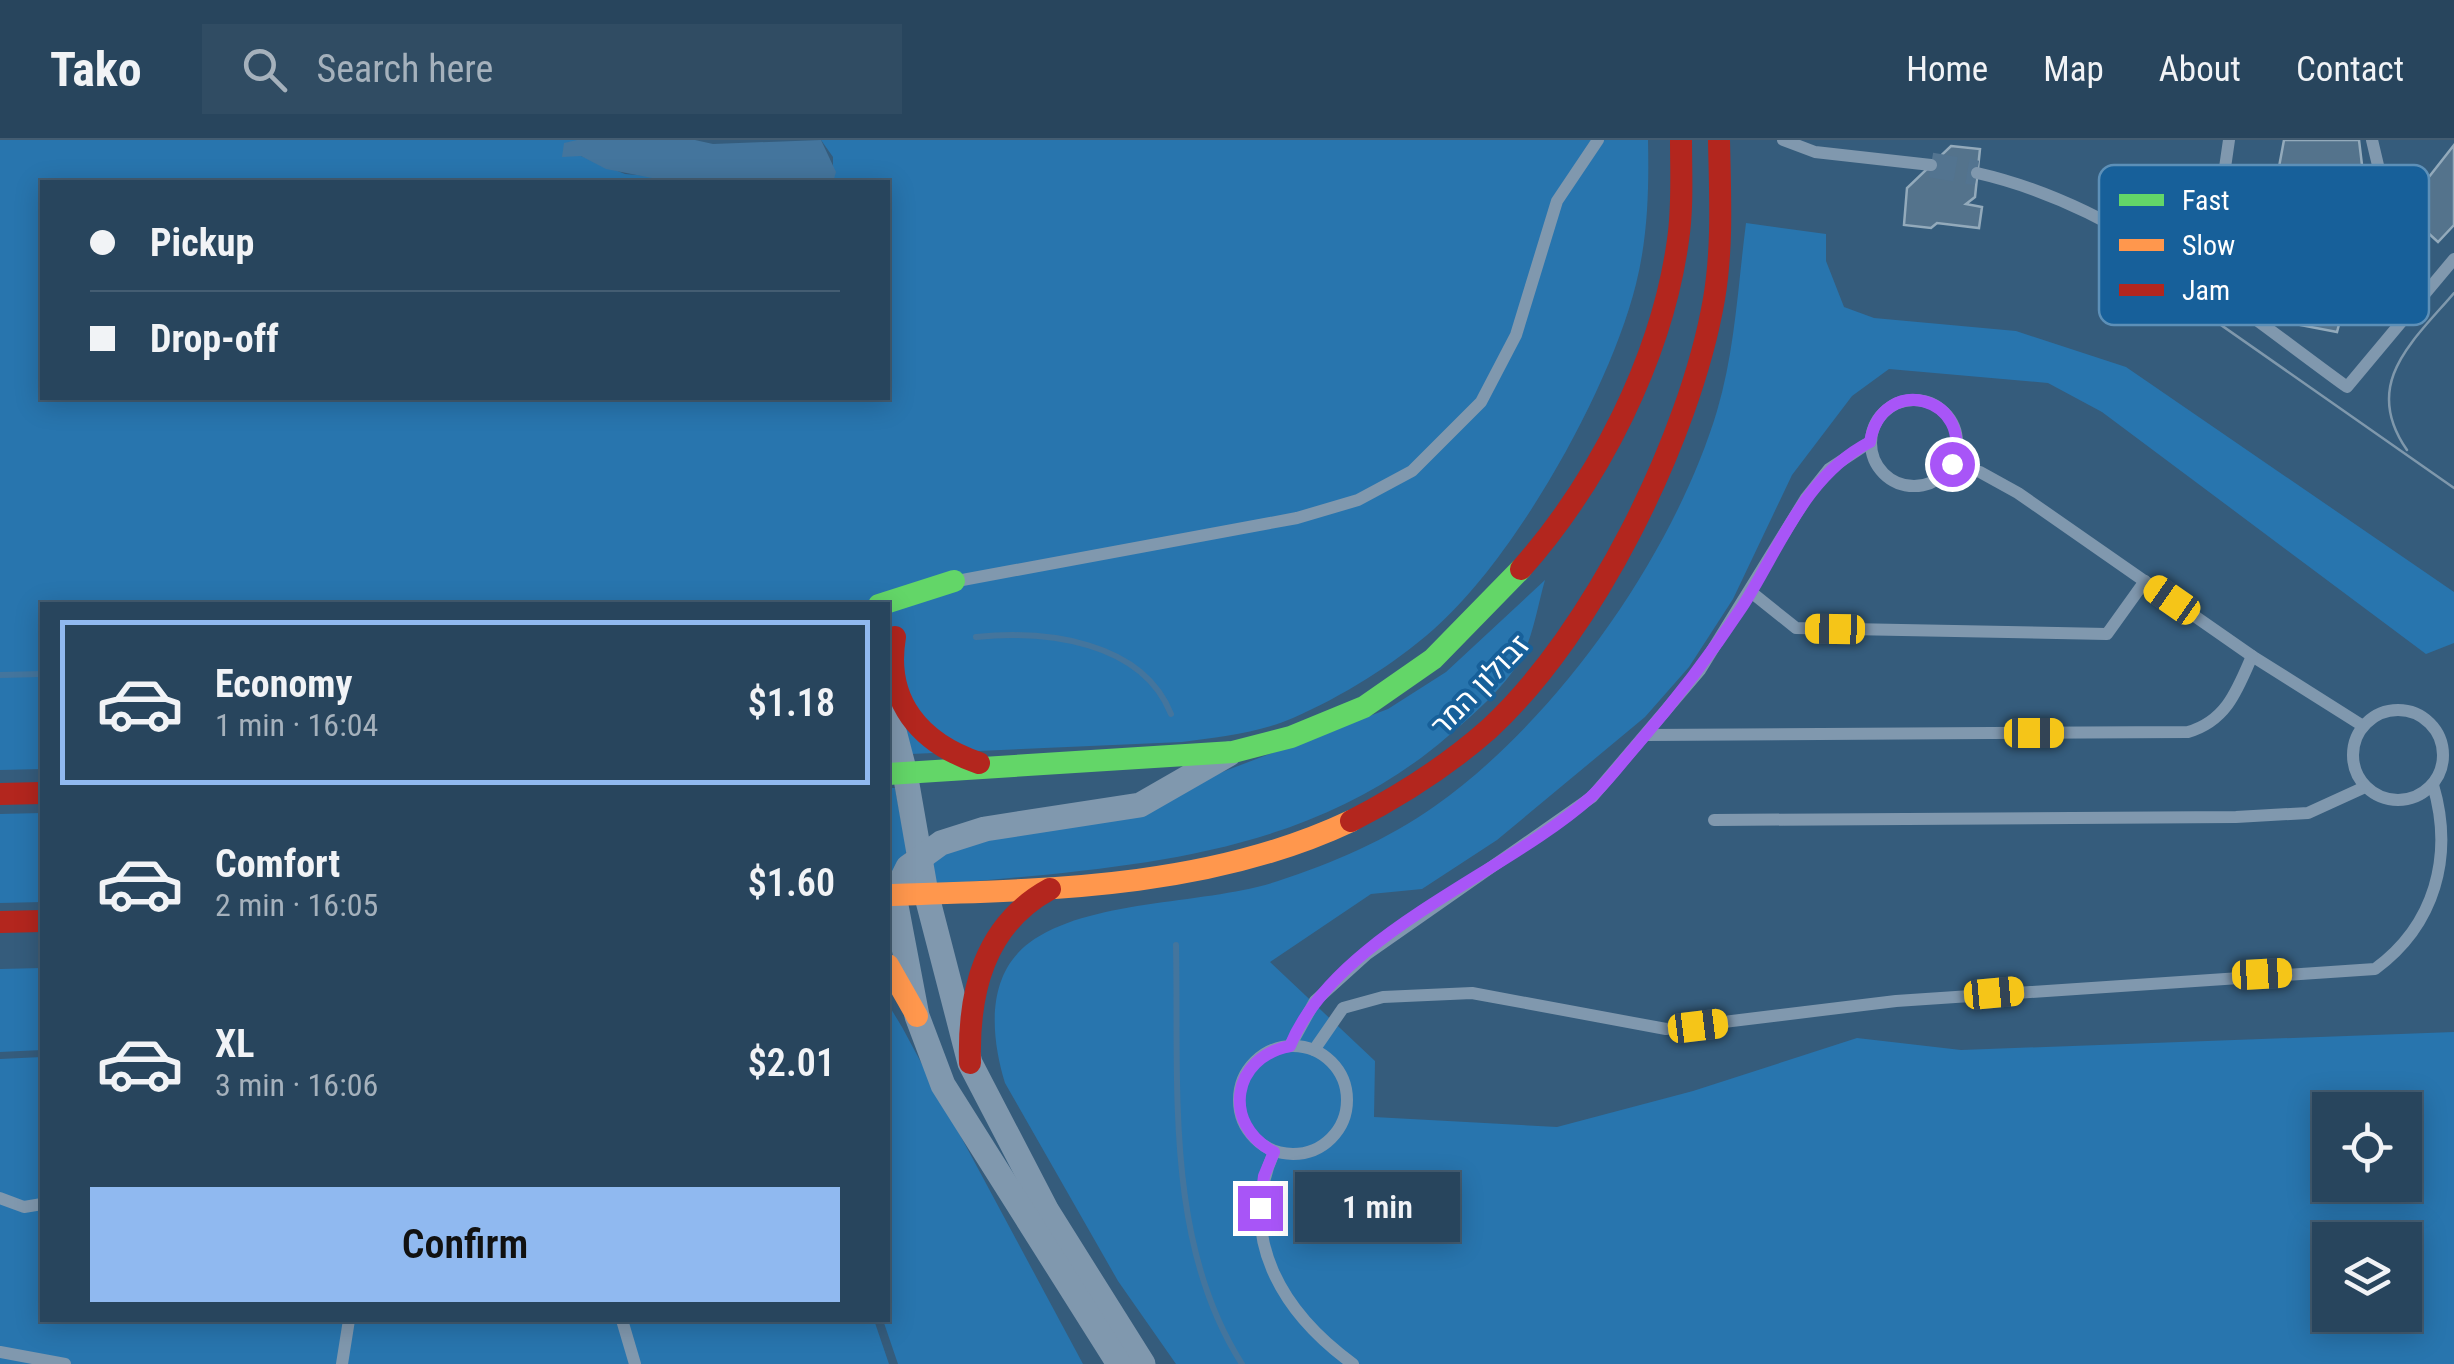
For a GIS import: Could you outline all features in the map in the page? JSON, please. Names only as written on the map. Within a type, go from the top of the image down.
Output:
[{"type":"main road","name":"זבולון המר","points":[[896,774],[1232,752],[1320,728],[1380,698],[1442,652],[1506,587],[1568,506],[1636,378],[1659,320],[1681,218],[1681,140]]},
{"type":"main road","name":"זבולון המר","points":[[891,895],[1054,888],[1163,878],[1300,842],[1410,787],[1482,734],[1544,668],[1566,635],[1634,524],[1673,447],[1699,364],[1714,297],[1720,233],[1719,140]]},
{"type":"main road","points":[[889,602],[954,581]]},
{"type":"main road","points":[[891,646],[899,696],[917,730],[960,758],[1014,768]]},
{"type":"main road","points":[[0,794],[40,793]]},
{"type":"main road","points":[[970,1062],[970,1014],[986,956],[1018,908],[1054,888]]},
{"type":"main road","points":[[0,922],[40,921]]},
{"type":"main road","points":[[890,969],[917,1016]]},
{"type":"street","points":[[891,646],[922,603],[954,581]]},
{"type":"street","points":[[890,724],[896,774],[970,1062],[1047,1212],[1143,1364]]},
{"type":"street","points":[[1119,1364],[944,1085],[917,1016],[891,895],[901,876],[918,858],[941,843],[985,829],[1140,805],[1167,794],[1232,752]]},
{"type":"lane","points":[[954,581],[1298,518],[1358,500],[1412,471],[1480,402],[1516,335],[1557,201],[1598,140]]},
{"type":"lane","points":[[1783,140],[1815,152],[1931,165]]},
{"type":"lane","points":[[2225,165],[2229,140]]},
{"type":"lane","points":[[2372,140],[2378,165]]},
{"type":"lane","points":[[1977,173],[2099,219]]},
{"type":"lane","points":[[2429,288],[2454,259]]},
{"type":"lane","points":[[2260,325],[2346,388],[2398,325]]},
{"type":"lane","points":[[1925,401],[1947,415],[1954,426],[1956,452],[1952,464],[1930,484],[1902,485],[1879,470],[1870,442],[1872,429],[1887,408],[1899,402],[1925,401]]},
{"type":"lane","points":[[1290,1046],[1300,1023],[1324,992],[1396,931],[1592,796],[1676,704],[1752,592],[1806,498],[1830,469],[1870,442]]},
{"type":"lane","points":[[1952,464],[1980,472],[2018,493],[2252,656],[2363,726]]},
{"type":"lane","points":[[1752,592],[1796,628],[2106,634],[2145,582]]},
{"type":"lane","points":[[1646,734],[2188,732],[2207,727],[2222,714],[2252,656]]},
{"type":"lane","points":[[2390,711],[2421,716],[2441,740],[2441,771],[2433,784],[2408,800],[2378,796],[2366,787],[2354,763],[2356,737],[2363,726],[2390,711]]},
{"type":"lane","points":[[1314,1050],[1343,1008],[1383,998],[1472,994],[1666,1030],[1896,1001],[2375,969],[2414,935],[2432,896],[2441,812],[2433,784]]},
{"type":"lane","points":[[1714,820],[2236,816],[2308,812],[2366,787]]},
{"type":"lane","points":[[1290,1046],[1314,1050],[1328,1059],[1346,1087],[1344,1120],[1335,1135],[1308,1153],[1274,1152],[1248,1132],[1238,1100],[1240,1084],[1259,1057],[1290,1046]]},
{"type":"lane","points":[[1274,1152],[1264,1176],[1259,1239],[1298,1317],[1352,1364]]},
{"type":"lane","points":[[0,1198],[24,1208],[40,1204]]},
{"type":"lane","points":[[342,1364],[349,1322]]},
{"type":"lane","points":[[623,1322],[635,1364]]},
{"type":"lane","points":[[0,1352],[65,1364]]},
{"type":"shaded area","points":[[0,140],[577,140],[581,156],[625,174],[700,180],[40,180],[40,400],[890,400],[890,180],[833,180],[833,157],[821,140],[1648,140],[1645,230],[1636,284],[1623,326],[1582,420],[1527,516],[1465,598],[1434,629],[1349,690],[1280,723],[1182,742],[890,755],[890,602],[40,602],[40,769],[0,770]]},
{"type":"shaded area","points":[[821,140],[836,172],[834,180],[652,178],[606,169],[581,156],[562,157],[564,143]]},
{"type":"shaded area","points":[[1746,223],[1826,234],[1826,261],[1844,307],[1874,318],[2016,331],[2126,367],[2454,592],[2454,643],[2426,654],[2102,412],[2048,383],[1889,369],[1852,396],[1792,475],[1733,599],[1689,667],[1645,717],[1497,840],[1422,889],[1371,894],[1270,962],[1375,1061],[1374,1117],[1557,1127],[1693,1091],[1857,1038],[1961,1050],[2454,1032],[2454,1364],[1176,1364],[1118,1281],[1005,1083],[997,1046],[995,1008],[1005,972],[1029,943],[1054,928],[1083,918],[1249,889],[1359,850],[1435,806],[1480,770],[1567,681],[1641,576],[1698,466],[1717,411],[1735,318]]},
{"type":"shaded area","points":[[1545,580],[1525,651],[1496,691],[1447,737],[1391,779],[1331,810],[1269,834],[1205,851],[1072,872],[936,885],[927,863],[945,852],[1217,774],[1388,709],[1446,672]]},
{"type":"shaded area","points":[[890,788],[895,788],[907,851],[890,876]]},
{"type":"shaded area","points":[[40,813],[40,902],[0,903],[0,814]]},
{"type":"shaded area","points":[[40,968],[40,1050],[0,1052],[0,969]]},
{"type":"shaded area","points":[[890,1007],[1083,1364],[898,1364],[884,1322],[890,1322]]},
{"type":"shaded area","points":[[40,1057],[40,1322],[875,1322],[889,1364],[0,1364],[0,1059]]},
{"type":"building","points":[[2284,140],[2359,140],[2362,165],[2279,165]]},
{"type":"building","points":[[2454,145],[2454,225],[2438,242],[2429,234],[2429,177]]},
{"type":"building","points":[[1951,146],[1980,149],[1975,197],[1966,204],[1982,207],[1979,228],[1937,223],[1931,228],[1904,225],[1907,188]]},
{"type":"building","points":[[2301,325],[2339,325],[2337,332]]},
{"type":"waterway","points":[[976,637],[1061,639],[1115,656],[1138,670],[1157,689],[1171,714]]},
{"type":"waterway","points":[[0,675],[40,674]]},
{"type":"waterway","points":[[1176,945],[1178,1106],[1188,1214],[1199,1266],[1217,1317],[1242,1364]]},
{"type":"tunnel","points":[[1931,165],[1977,173]]},
{"type":"tram line","points":[[2429,321],[2454,293]]},
{"type":"tram line","points":[[2221,325],[2454,488]]},
{"type":"tram line","points":[[2407,450],[2394,426],[2389,405],[2391,384],[2398,365],[2426,325]]},
{"type":"traffic: fast","points":[[890,774],[1233,752],[1291,737],[1364,707],[1433,659],[1521,569]]},
{"type":"traffic: fast","points":[[888,602],[954,581]]},
{"type":"traffic: slow","points":[[890,895],[1065,887],[1182,873],[1240,861],[1351,821]]},
{"type":"traffic: slow","points":[[890,969],[917,1016]]},
{"type":"traffic: jam","points":[[1521,569],[1601,457],[1642,372],[1658,328],[1678,240],[1681,140]]},
{"type":"traffic: jam","points":[[1351,821],[1423,780],[1457,755],[1528,689],[1565,641],[1632,530],[1660,471],[1702,353],[1717,279],[1719,140]]},
{"type":"traffic: jam","points":[[895,637],[895,681],[911,716],[939,744],[979,763]]},
{"type":"traffic: jam","points":[[0,794],[40,793]]},
{"type":"traffic: jam","points":[[970,1063],[972,1011],[984,963],[1009,921],[1050,889]]},
{"type":"traffic: jam","points":[[0,922],[40,921]]},
{"type":"route","points":[[1260,1208],[1264,1176],[1274,1152],[1248,1132],[1240,1117],[1238,1100],[1240,1084],[1259,1057],[1290,1046],[1315,1001],[1396,931],[1592,796],[1676,704],[1744,604],[1806,498],[1830,469],[1870,442],[1872,429],[1887,408],[1912,400],[1937,406],[1954,426],[1957,439],[1952,464]]}]
